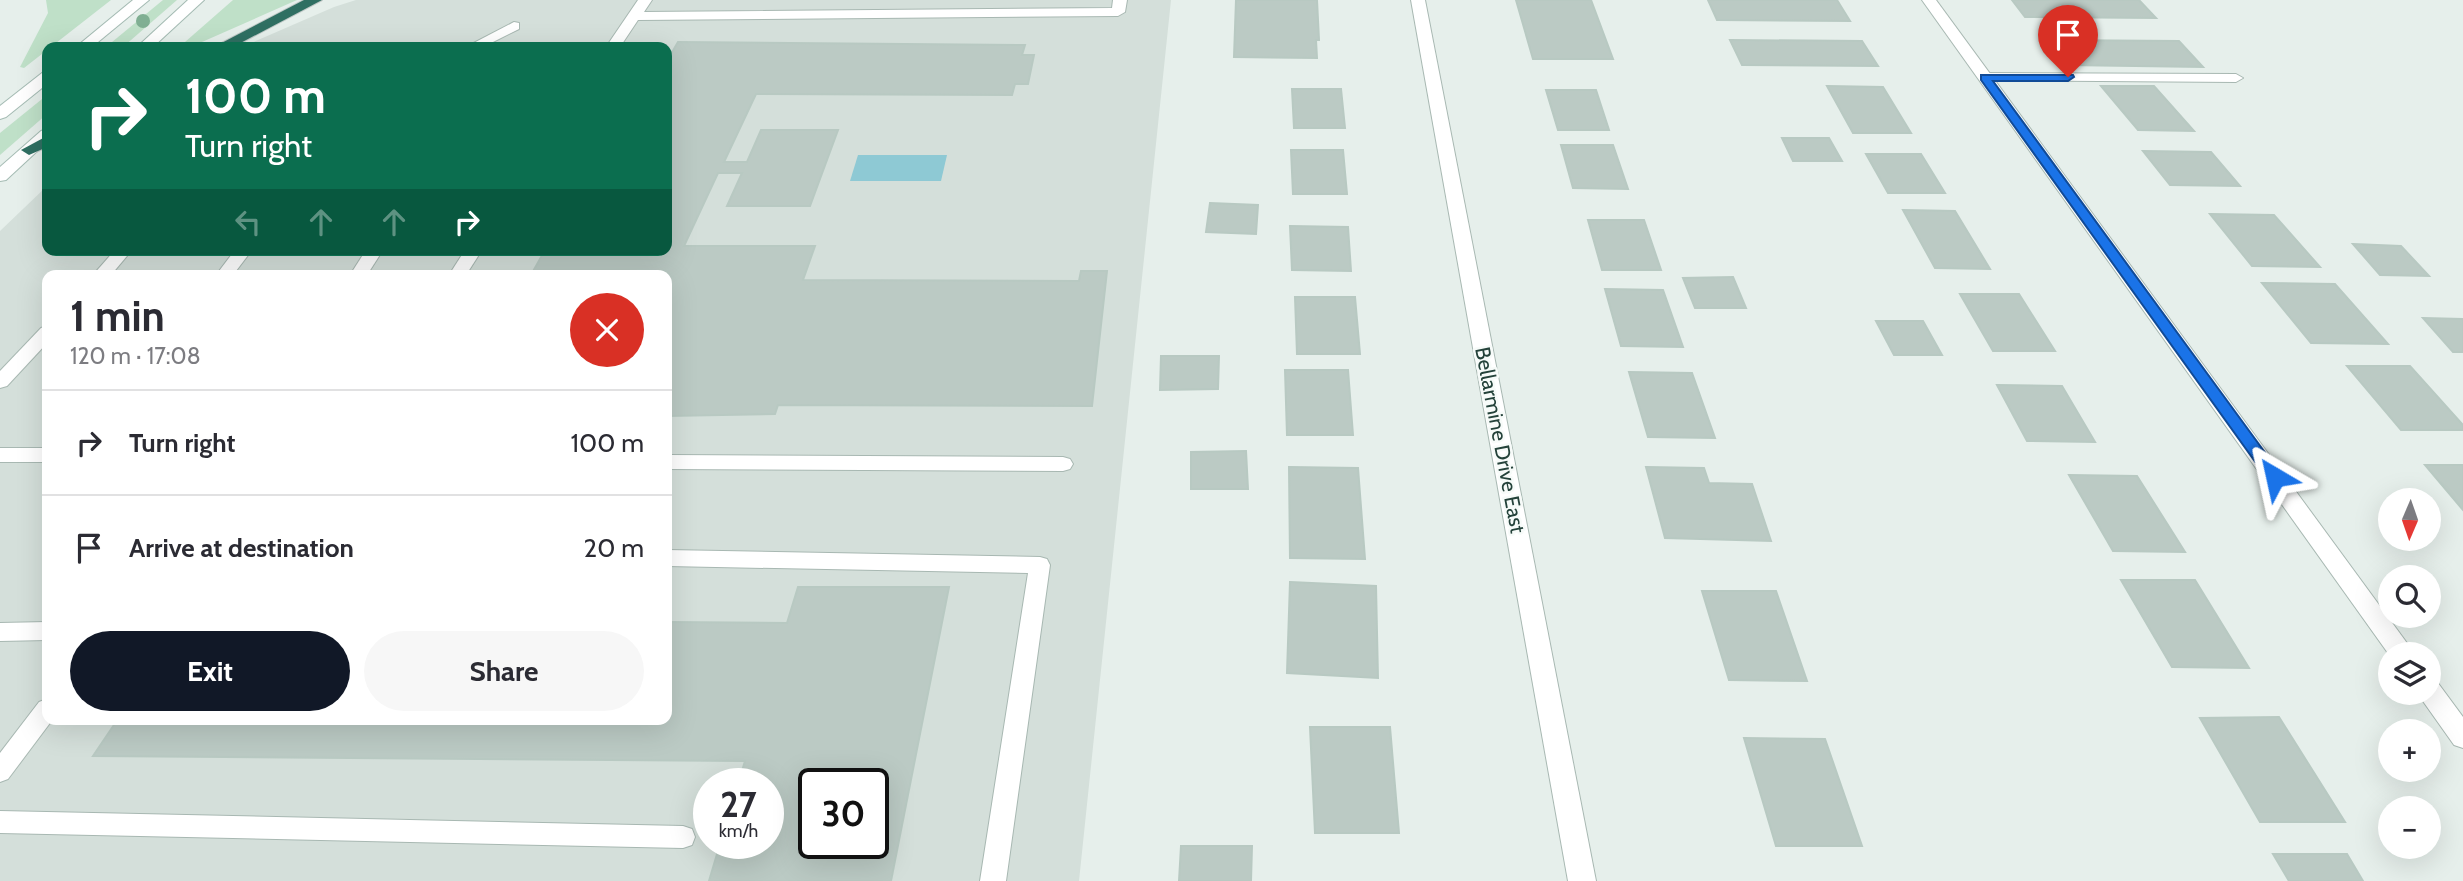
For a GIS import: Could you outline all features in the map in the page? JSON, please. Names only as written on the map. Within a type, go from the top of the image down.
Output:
[{"type":"highway","points":[[232,42],[315,0]]},
{"type":"highway","points":[[29,150],[42,144]]},
{"type":"street","points":[[89,42],[142,0]]},
{"type":"street","points":[[150,42],[197,0]]},
{"type":"street","name":"Bellarmine Drive East","points":[[1418,0],[1582,881]]},
{"type":"street","points":[[1929,0],[2394,642]]},
{"type":"street","points":[[0,114],[42,80]]},
{"type":"street","points":[[0,176],[42,138]]},
{"type":"street","points":[[2440,705],[2463,737]]},
{"type":"lane","points":[[616,42],[645,0]]},
{"type":"lane","points":[[634,16],[1118,12],[1120,0]]},
{"type":"lane","points":[[483,42],[514,26]]},
{"type":"lane","points":[[1985,77],[2236,78]]},
{"type":"lane","points":[[106,270],[118,256]]},
{"type":"lane","points":[[228,270],[239,256]]},
{"type":"lane","points":[[0,382],[42,337]]},
{"type":"lane","points":[[0,455],[42,456]]},
{"type":"lane","points":[[672,462],[1063,464]]},
{"type":"lane","points":[[672,558],[1040,565],[993,881]]},
{"type":"lane","points":[[0,632],[42,631]]},
{"type":"lane","points":[[0,771],[42,716]]},
{"type":"lane","points":[[0,822],[682,837]]},
{"type":"shaded area","points":[[356,0],[1171,0],[1079,881],[0,881],[0,231],[42,191],[42,256],[672,256],[672,42],[254,42]]},
{"type":"green space","points":[[46,0],[111,0],[57,42],[42,42],[42,54],[24,68],[20,67],[48,13]]},
{"type":"green space","points":[[163,0],[177,0],[129,42],[112,42]]},
{"type":"green space","points":[[233,0],[297,0],[202,42],[185,42]]},
{"type":"green space","points":[[42,99],[42,118],[0,155],[0,133]]},
{"type":"water","points":[[858,155],[947,155],[941,181],[850,181]]},
{"type":"building","points":[[1236,0],[1317,0],[1317,58],[1234,57]]},
{"type":"building","points":[[1516,0],[1591,0],[1613,59],[1533,59]]},
{"type":"building","points":[[1708,0],[1837,0],[1850,21],[1717,20]]},
{"type":"building","points":[[2012,0],[2139,0],[2156,18],[2025,17]]},
{"type":"building","points":[[1730,40],[1862,41],[1878,66],[1742,65]]},
{"type":"building","points":[[2045,40],[2179,41],[2203,67],[2065,65]]},
{"type":"building","points":[[678,42],[1025,45],[1022,55],[1034,55],[1028,84],[1015,84],[1012,95],[756,94],[724,162],[747,162],[761,130],[838,130],[810,206],[727,206],[742,173],[718,173],[684,246],[815,246],[803,280],[1079,281],[1081,271],[1107,271],[1092,406],[778,405],[775,414],[672,416],[672,270],[534,270],[542,256],[672,256],[672,52]]},
{"type":"building","points":[[1827,86],[1883,87],[1911,133],[1853,133]]},
{"type":"building","points":[[2101,86],[2154,86],[2194,131],[2138,130]]},
{"type":"building","points":[[1292,89],[1341,89],[1345,128],[1294,128]]},
{"type":"building","points":[[1546,90],[1596,90],[1609,130],[1558,130]]},
{"type":"building","points":[[1782,138],[1829,138],[1842,161],[1793,161]]},
{"type":"building","points":[[1561,145],[1613,145],[1628,189],[1573,188]]},
{"type":"building","points":[[1291,150],[1343,150],[1347,194],[1293,194]]},
{"type":"building","points":[[2143,151],[2211,152],[2240,186],[2170,185]]},
{"type":"building","points":[[1866,154],[1921,154],[1945,193],[1888,193]]},
{"type":"building","points":[[1210,203],[1258,205],[1256,234],[1206,232]]},
{"type":"building","points":[[1903,210],[1955,211],[1990,269],[1935,268]]},
{"type":"building","points":[[2210,214],[2274,215],[2320,267],[2252,266]]},
{"type":"building","points":[[1588,220],[1644,220],[1661,270],[1602,270]]},
{"type":"building","points":[[1290,226],[1348,227],[1351,271],[1292,270]]},
{"type":"building","points":[[2353,244],[2401,246],[2429,276],[2380,275]]},
{"type":"building","points":[[1733,277],[1746,308],[1695,308],[1683,278]]},
{"type":"building","points":[[2262,283],[2335,284],[2388,344],[2311,343]]},
{"type":"building","points":[[1605,289],[1663,290],[1683,347],[1621,346]]},
{"type":"building","points":[[1960,294],[2019,294],[2055,351],[1993,351]]},
{"type":"building","points":[[1295,297],[1355,297],[1360,354],[1297,354]]},
{"type":"building","points":[[2423,318],[2463,319],[2463,352],[2453,352]]},
{"type":"building","points":[[1876,321],[1923,321],[1942,355],[1894,355]]},
{"type":"building","points":[[1161,356],[1219,356],[1218,389],[1160,390]]},
{"type":"building","points":[[2347,366],[2410,366],[2463,425],[2463,430],[2401,430]]},
{"type":"building","points":[[1285,370],[1348,370],[1353,435],[1287,435]]},
{"type":"building","points":[[1629,372],[1692,373],[1715,438],[1648,437]]},
{"type":"building","points":[[1997,385],[2062,386],[2095,442],[2027,441]]},
{"type":"building","points":[[1246,451],[1248,489],[1191,489],[1191,452]]},
{"type":"building","points":[[2425,465],[2463,465],[2463,510]]},
{"type":"building","points":[[1289,467],[1358,468],[1365,559],[1290,558]]},
{"type":"building","points":[[1646,467],[1704,468],[1709,483],[1752,484],[1771,541],[1665,538]]},
{"type":"building","points":[[2069,475],[2137,476],[2185,552],[2113,551]]},
{"type":"building","points":[[2121,580],[2195,580],[2249,668],[2172,667]]},
{"type":"building","points":[[1290,582],[1376,586],[1378,678],[1287,673]]},
{"type":"building","points":[[798,587],[949,587],[891,881],[709,881],[716,859],[784,859],[784,768],[743,768],[745,761],[93,756],[114,725],[672,725],[672,622],[787,623]]},
{"type":"building","points":[[1702,591],[1776,591],[1807,681],[1729,680]]},
{"type":"building","points":[[2279,717],[2345,822],[2260,822],[2200,718]]},
{"type":"building","points":[[1310,727],[1390,727],[1399,833],[1315,833]]},
{"type":"building","points":[[1744,738],[1825,739],[1862,846],[1776,846]]},
{"type":"building","points":[[1181,846],[1252,846],[1251,881],[1179,881]]},
{"type":"building","points":[[2273,854],[2347,854],[2363,881],[2289,881]]},
{"type":"route","points":[[2068,77],[1985,77],[2275,477]]}]
